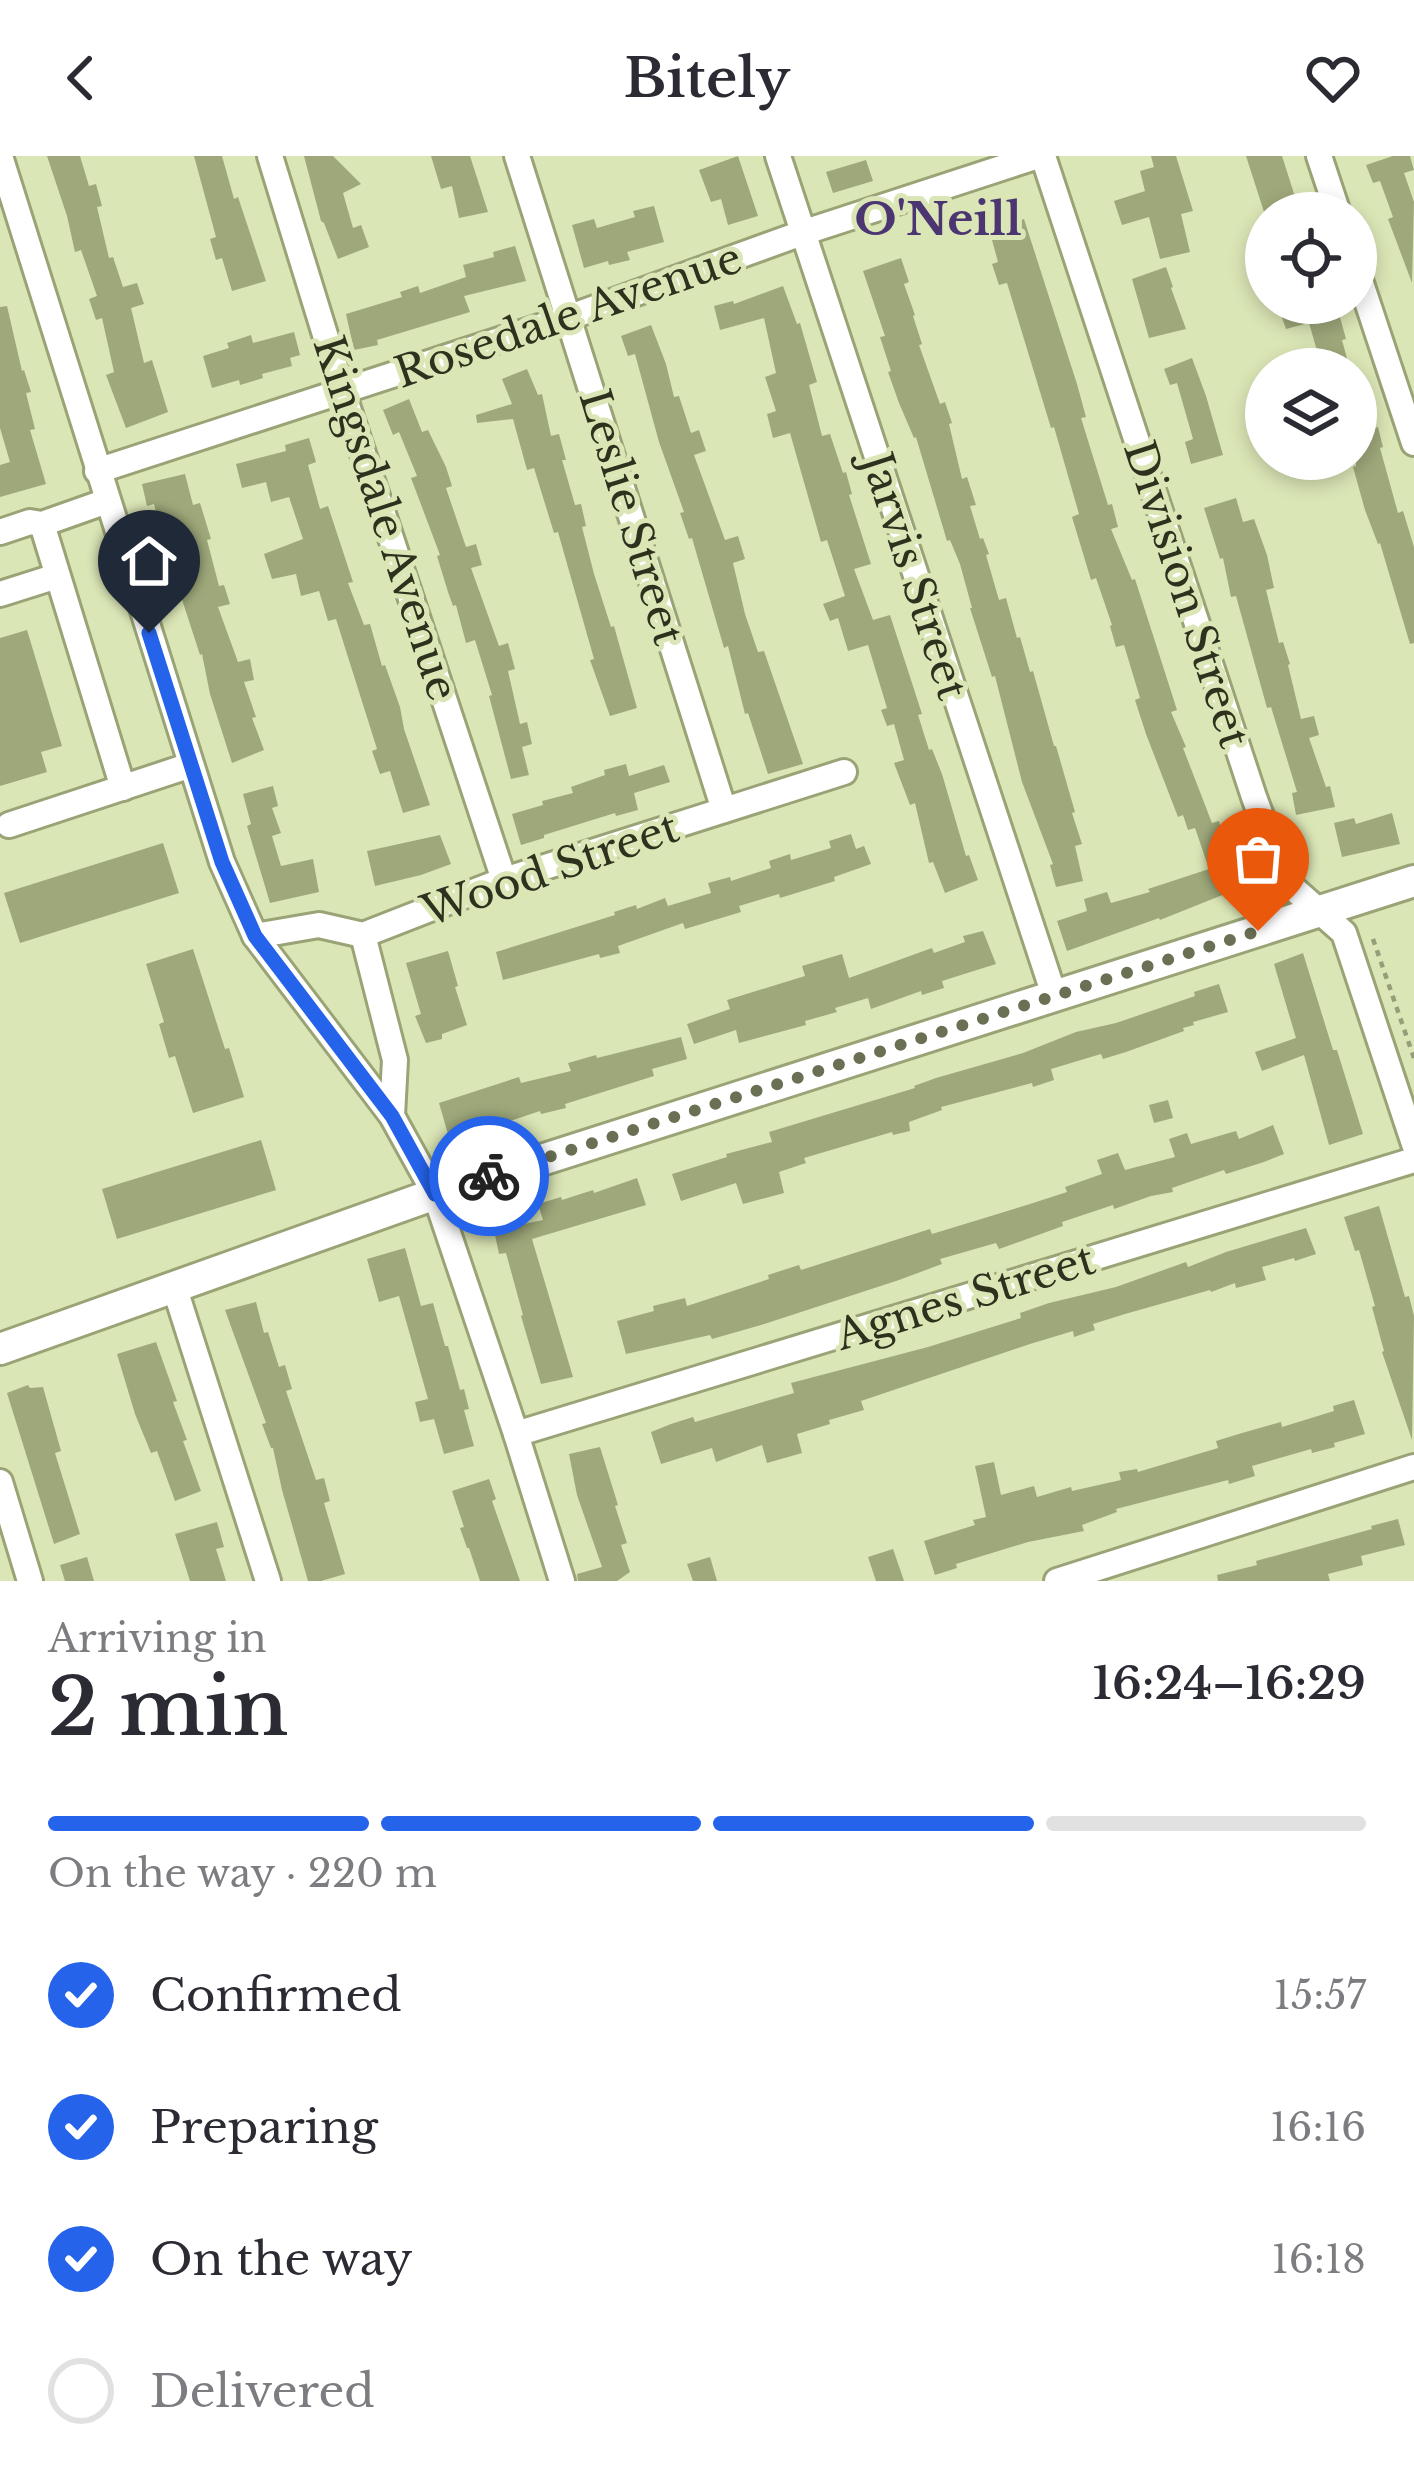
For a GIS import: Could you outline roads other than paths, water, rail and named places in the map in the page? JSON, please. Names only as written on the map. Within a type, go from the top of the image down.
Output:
[{"type":"main road","points":[[0,1348],[435,1194],[1414,881]]},
{"type":"street","points":[[0,156],[4,186],[222,862],[255,936],[392,1116],[435,1194],[562,1581]]},
{"type":"street","name":"Kingsdale Avenue","points":[[270,156],[504,880]]},
{"type":"street","name":"Leslie Street","points":[[517,156],[724,810]]},
{"type":"street","name":"Jarvis Street","points":[[778,156],[1054,995]]},
{"type":"street","name":"Rosedale Avenue","points":[[97,472],[1041,156]]},
{"type":"street","name":"Division Street","points":[[1041,156],[1285,880],[1344,933],[1414,1144]]},
{"type":"street","points":[[1319,156],[1331,192]]},
{"type":"street","points":[[1375,324],[1414,442]]},
{"type":"street","points":[[0,532],[30,522],[42,524],[107,501]]},
{"type":"street","points":[[42,524],[123,788]]},
{"type":"street","points":[[0,594],[57,577]]},
{"type":"street","points":[[9,825],[191,765]]},
{"type":"street","name":"Wood Street","points":[[255,936],[319,925],[363,934],[504,880],[844,772]]},
{"type":"street","points":[[363,934],[395,1060],[392,1116]]},
{"type":"street","name":"Agnes Street","points":[[516,1434],[1414,1160]]},
{"type":"street","points":[[174,1286],[268,1581]]},
{"type":"street","points":[[1057,1581],[1414,1467]]},
{"type":"street","points":[[0,1482],[31,1581]]},
{"type":"district","name":"O'Neill","points":[[938,219]]}]
